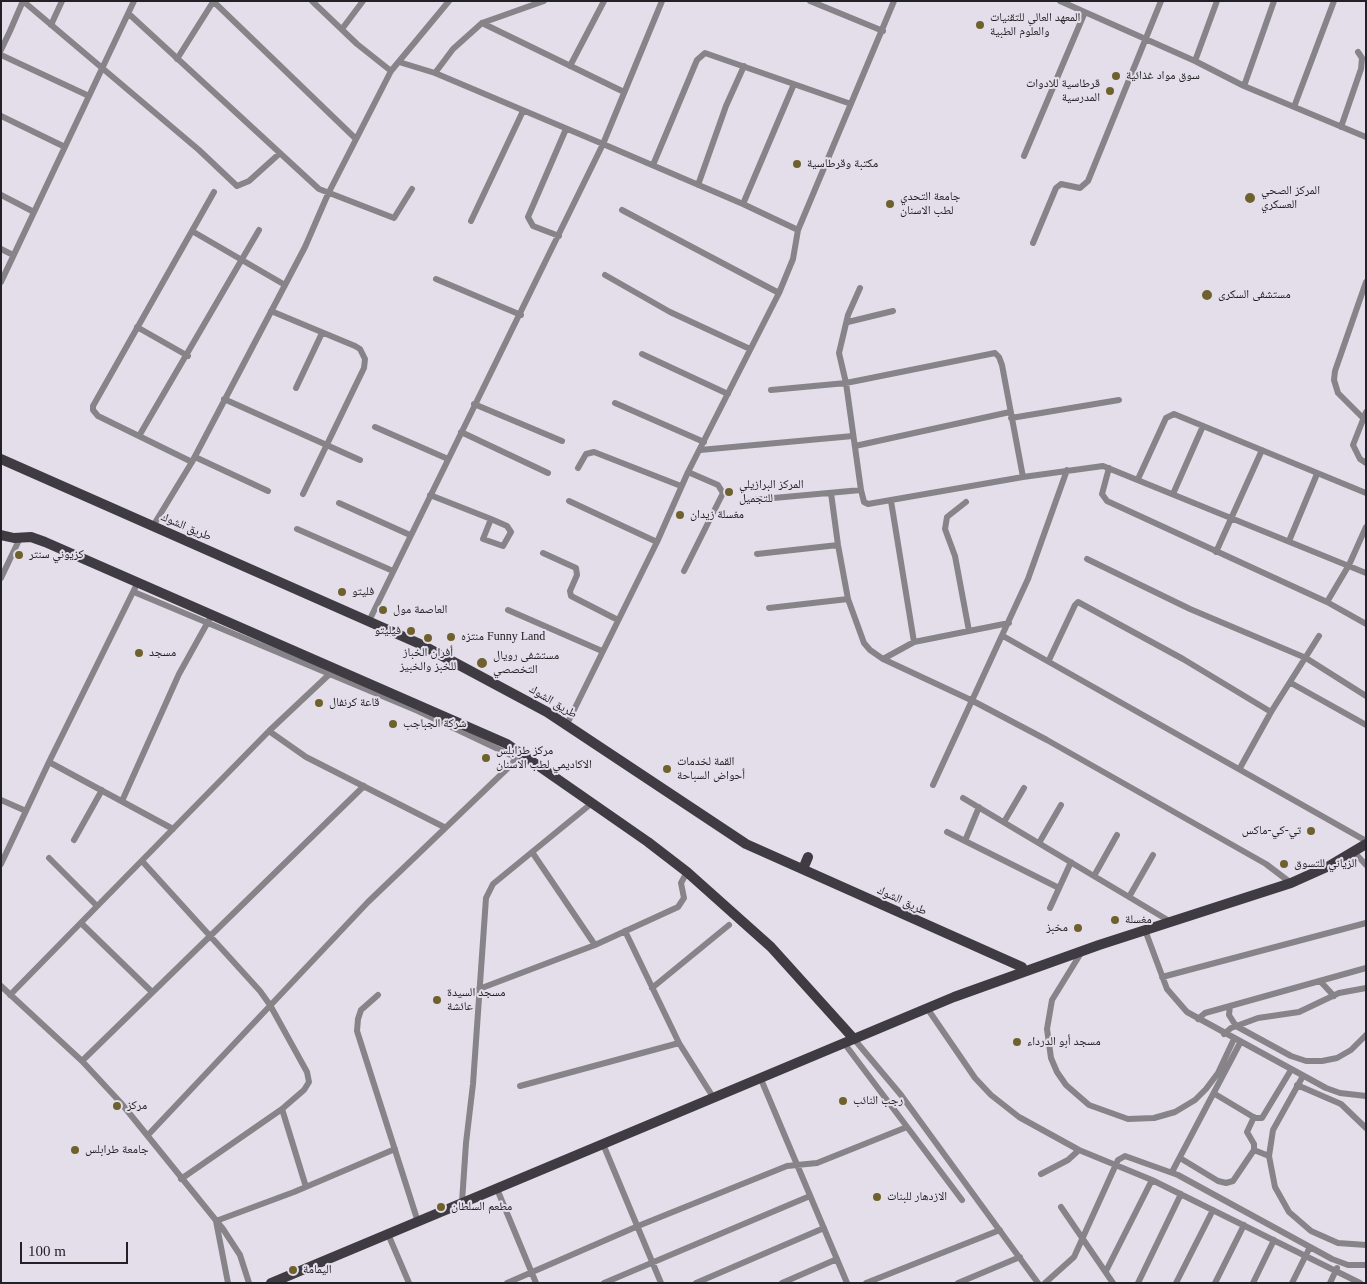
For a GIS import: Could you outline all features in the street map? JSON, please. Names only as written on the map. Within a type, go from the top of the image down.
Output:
[{"type":"main road","name":"طريق الشوك","points":[[1,458],[369,621],[498,684],[567,724],[734,837],[757,850],[1023,969]]},
{"type":"main road","points":[[1,535],[36,538],[136,587],[333,672],[496,738],[592,803],[687,872],[771,948],[849,1041]]},
{"type":"main road","points":[[1023,969],[1081,953],[1145,930],[1291,883],[1354,852],[1366,843]]},
{"type":"main road","points":[[803,869],[808,857]]},
{"type":"main road","points":[[271,1283],[954,997],[970,993],[1023,969],[1077,948],[1099,946]]},
{"type":"street","points":[[1,50],[23,1],[237,186],[249,181],[279,154]]},
{"type":"street","points":[[51,24],[62,1]]},
{"type":"street","points":[[1,282],[134,1]]},
{"type":"street","points":[[312,1],[391,71]]},
{"type":"street","points":[[342,29],[363,1]]},
{"type":"street","points":[[152,526],[193,459],[309,240],[328,194],[391,71],[448,1]]},
{"type":"street","points":[[435,73],[453,49],[482,23],[544,1]]},
{"type":"street","points":[[570,66],[604,1]]},
{"type":"street","points":[[369,621],[474,404],[604,144],[662,1]]},
{"type":"street","points":[[810,1],[883,31]]},
{"type":"street","points":[[567,724],[657,542],[681,486],[779,293],[793,259],[798,230],[894,1]]},
{"type":"street","points":[[1060,1],[1195,61],[1244,86],[1366,137]]},
{"type":"street","points":[[1033,243],[1056,188],[1061,184],[1080,188],[1088,180],[1161,1]]},
{"type":"street","points":[[1195,61],[1217,1]]},
{"type":"street","points":[[1244,86],[1274,1]]},
{"type":"street","points":[[1294,107],[1334,1]]},
{"type":"street","points":[[177,59],[213,2],[356,140]]},
{"type":"street","points":[[1024,156],[1085,12]]},
{"type":"street","points":[[129,14],[308,182],[328,194],[394,218],[412,189]]},
{"type":"street","points":[[482,23],[624,92]]},
{"type":"street","points":[[1,27],[10,31]]},
{"type":"street","points":[[1341,126],[1361,69],[1362,58],[1358,52]]},
{"type":"street","points":[[653,165],[674,112],[700,56],[710,54],[851,104]]},
{"type":"street","points":[[1,55],[89,96]]},
{"type":"street","points":[[399,62],[435,73],[604,144],[798,230]]},
{"type":"street","points":[[698,185],[726,106],[744,66]]},
{"type":"street","points":[[743,204],[794,84]]},
{"type":"street","points":[[472,221],[522,111]]},
{"type":"street","points":[[1,116],[65,147]]},
{"type":"street","points":[[559,236],[533,226],[528,217],[566,129]]},
{"type":"street","points":[[214,192],[92,406],[96,414],[139,436],[268,490]]},
{"type":"street","points":[[1,195],[34,212]]},
{"type":"street","points":[[622,210],[779,293]]},
{"type":"street","points":[[139,436],[188,356],[259,230]]},
{"type":"street","points":[[192,231],[285,285]]},
{"type":"street","points":[[1,250],[13,255]]},
{"type":"street","points":[[606,275],[652,303],[750,349]]},
{"type":"street","points":[[436,279],[520,315]]},
{"type":"street","points":[[1366,282],[1335,371],[1334,380],[1338,393],[1364,415],[1353,444],[1355,452],[1366,463]]},
{"type":"street","points":[[860,288],[849,313],[839,353],[846,383],[861,490],[868,504],[1096,466],[1109,468],[1366,573]]},
{"type":"street","points":[[271,311],[360,349],[366,358],[364,368],[303,494]]},
{"type":"street","points":[[848,322],[893,311]]},
{"type":"street","points":[[137,326],[188,356]]},
{"type":"street","points":[[296,388],[322,333]]},
{"type":"street","points":[[771,390],[846,383],[995,353],[1002,365],[1023,477]]},
{"type":"street","points":[[642,354],[728,394]]},
{"type":"street","points":[[224,399],[360,460]]},
{"type":"street","points":[[855,446],[1011,415],[1119,400]]},
{"type":"street","points":[[615,403],[704,442]]},
{"type":"street","points":[[474,404],[562,441]]},
{"type":"street","points":[[1138,480],[1168,416],[1174,414],[1366,493]]},
{"type":"street","points":[[1173,494],[1203,426]]},
{"type":"street","points":[[375,427],[448,458]]},
{"type":"street","points":[[461,432],[548,473]]},
{"type":"street","points":[[700,450],[853,436]]},
{"type":"street","points":[[1216,552],[1230,517],[1262,450]]},
{"type":"street","points":[[578,468],[586,454],[594,452],[681,486]]},
{"type":"street","points":[[1109,468],[1102,494],[1104,499],[1327,602],[1366,624]]},
{"type":"street","points":[[933,785],[974,701],[1028,579],[1067,470]]},
{"type":"street","points":[[684,572],[723,493],[718,485],[688,472]]},
{"type":"street","points":[[1289,541],[1317,474]]},
{"type":"street","points":[[752,500],[861,490]]},
{"type":"street","points":[[831,493],[848,599],[864,643],[883,659],[974,701],[1266,864],[1291,883]]},
{"type":"street","points":[[430,495],[491,519],[510,529],[511,532],[502,546],[483,539],[491,519]]},
{"type":"street","points":[[569,501],[657,542]]},
{"type":"street","points":[[892,501],[914,642]]},
{"type":"street","points":[[966,502],[947,516],[945,529],[955,556],[968,631]]},
{"type":"street","points":[[340,503],[410,535]]},
{"type":"street","points":[[1327,602],[1349,565],[1366,527]]},
{"type":"street","points":[[296,529],[393,571]]},
{"type":"street","points":[[1,578],[20,538]]},
{"type":"street","points":[[757,554],[838,545]]},
{"type":"street","points":[[543,553],[576,568],[577,575],[570,591],[571,596],[618,620]]},
{"type":"street","points":[[1087,559],[1190,609],[1306,658],[1366,696]]},
{"type":"street","points":[[1,864],[49,762],[136,587]]},
{"type":"street","points":[[769,608],[848,599]]},
{"type":"street","points":[[1049,660],[1078,602],[1183,659],[1271,712]]},
{"type":"street","points":[[508,610],[602,651]]},
{"type":"street","points":[[122,801],[179,674],[210,619]]},
{"type":"street","points":[[883,659],[914,642],[1009,623]]},
{"type":"street","points":[[1003,636],[1240,768],[1366,843]]},
{"type":"street","points":[[1240,768],[1271,712],[1319,636]]},
{"type":"street","points":[[10,994],[269,731],[333,672]]},
{"type":"street","points":[[1291,683],[1366,725]]},
{"type":"street","points":[[269,731],[306,757],[444,826]]},
{"type":"street","points":[[148,1135],[368,902],[519,755]]},
{"type":"street","points":[[49,762],[173,829]]},
{"type":"street","points":[[82,1061],[364,786]]},
{"type":"street","points":[[1004,822],[1024,788]]},
{"type":"street","points":[[74,840],[102,790]]},
{"type":"street","points":[[963,798],[1171,922]]},
{"type":"street","points":[[1,800],[26,811]]},
{"type":"street","points":[[462,1202],[487,893],[493,884],[592,803]]},
{"type":"street","points":[[1039,843],[1061,805]]},
{"type":"street","points":[[965,841],[978,807]]},
{"type":"street","points":[[947,832],[1059,888]]},
{"type":"street","points":[[1094,876],[1117,835]]},
{"type":"street","points":[[532,852],[595,945]]},
{"type":"street","points":[[1354,852],[1366,865]]},
{"type":"street","points":[[1129,897],[1153,855]]},
{"type":"street","points":[[49,858],[97,906]]},
{"type":"street","points":[[142,860],[270,1005],[307,1072],[309,1082],[304,1090],[282,1109],[181,1179]]},
{"type":"street","points":[[1050,908],[1071,862]]},
{"type":"street","points":[[479,989],[595,945],[682,903],[684,896],[681,883],[687,872]]},
{"type":"street","points":[[81,923],[152,992]]},
{"type":"street","points":[[1162,976],[1366,923]]},
{"type":"street","points":[[652,988],[729,925]]},
{"type":"street","points":[[625,930],[679,1043],[714,1097]]},
{"type":"street","points":[[1145,930],[1172,997],[1198,1019],[1291,1070],[1340,1093],[1366,1096]]},
{"type":"street","points":[[1081,953],[1052,1000],[1047,1029],[1051,1058],[1057,1072],[1066,1085],[1089,1105],[1128,1119],[1154,1118],[1175,1112],[1195,1100],[1206,1089],[1237,1041]]},
{"type":"street","points":[[1198,1019],[1205,1013],[1366,968]]},
{"type":"street","points":[[1320,981],[1334,996]]},
{"type":"street","points":[[1,986],[82,1061],[148,1135],[216,1221],[240,1255],[249,1283]]},
{"type":"street","points":[[1224,1034],[1236,1026],[1263,1016],[1299,1012],[1347,991],[1366,988]]},
{"type":"street","points":[[378,995],[361,1010],[357,1031],[418,1222]]},
{"type":"street","points":[[1230,1006],[1229,1015],[1236,1026],[1291,1056],[1314,1061],[1330,1060],[1344,1054],[1357,1045],[1366,1035]]},
{"type":"street","points":[[927,1008],[968,1068],[991,1095],[1019,1117],[1079,1150],[1152,1180],[1360,1283]]},
{"type":"street","points":[[849,1041],[907,1127],[962,1200]]},
{"type":"street","points":[[849,1041],[901,1094],[1038,1283]]},
{"type":"street","points":[[1172,1172],[1215,1094],[1237,1041]]},
{"type":"street","points":[[520,1086],[679,1043]]},
{"type":"street","points":[[1215,1094],[1260,1119],[1265,1117],[1291,1070]]},
{"type":"street","points":[[1303,1076],[1273,1130],[1269,1156],[1275,1187],[1281,1200],[1299,1222],[1311,1231],[1331,1240],[1352,1245],[1366,1245]]},
{"type":"street","points":[[760,1078],[847,1283]]},
{"type":"street","points":[[1297,1085],[1341,1104],[1366,1128]]},
{"type":"street","points":[[282,1109],[306,1187]]},
{"type":"street","points":[[1180,1158],[1218,1181],[1226,1183],[1236,1179],[1254,1150],[1254,1144],[1247,1132],[1254,1116]]},
{"type":"street","points":[[507,1283],[638,1226],[787,1166],[817,1163],[907,1127]]},
{"type":"street","points":[[603,1144],[661,1283]]},
{"type":"street","points":[[216,1221],[306,1187],[395,1149]]},
{"type":"street","points":[[1040,1174],[1068,1160],[1079,1150]]},
{"type":"street","points":[[1254,1150],[1269,1156]]},
{"type":"street","points":[[1045,1283],[1074,1257],[1116,1164],[1120,1158],[1128,1156],[1172,1172],[1340,1263],[1366,1265]]},
{"type":"street","points":[[1106,1271],[1152,1180]]},
{"type":"street","points":[[497,1189],[536,1283]]},
{"type":"street","points":[[1138,1283],[1181,1194]]},
{"type":"street","points":[[604,1283],[810,1196]]},
{"type":"street","points":[[1061,1207],[1113,1283]]},
{"type":"street","points":[[1176,1283],[1213,1210]]},
{"type":"street","points":[[216,1221],[228,1283]]},
{"type":"street","points":[[1215,1283],[1244,1225]]},
{"type":"street","points":[[696,1283],[824,1228]]},
{"type":"street","points":[[866,1283],[1000,1230]]},
{"type":"street","points":[[388,1234],[409,1283]]},
{"type":"street","points":[[1253,1283],[1274,1240]]},
{"type":"street","points":[[1292,1283],[1310,1247]]},
{"type":"street","points":[[958,1283],[1020,1257]]},
{"type":"street","points":[[782,1283],[837,1260]]},
{"type":"street","points":[[1330,1283],[1340,1263]]},
{"type":"place","name":"المعهد العالي للتقنيات والعلوم الطبية","points":[[980,25]]},
{"type":"place","name":"سوق مواد غذائية","points":[[1116,76]]},
{"type":"place","name":"قرطاسية للادوات المدرسية","points":[[1110,91]]},
{"type":"place","name":"مكتبة وقرطاسية","points":[[797,164]]},
{"type":"place","name":"المركز الصحي العسكري","points":[[1250,198]]},
{"type":"place","name":"جامعة التحدي لطب الاسنان","points":[[890,204]]},
{"type":"place","name":"مستشفى السكرى","points":[[1207,295]]},
{"type":"place","name":"المركز البرازيلي للتجميل","points":[[729,492]]},
{"type":"place","name":"مغسلة زيدان","points":[[680,515]]},
{"type":"place","name":"كزيوني سنتر","points":[[19,555]]},
{"type":"place","name":"فليتو","points":[[342,592]]},
{"type":"place","name":"العاصمة مول","points":[[383,610]]},
{"type":"place","name":"فيليتو","points":[[411,631]]},
{"type":"place","name":"منتزه Funny Land","points":[[451,637]]},
{"type":"place","name":"أفران الخباز للخبز والخبيز","points":[[428,638]]},
{"type":"place","name":"مسجد","points":[[139,653]]},
{"type":"place","name":"مستشفى رويال التخصصي","points":[[482,663]]},
{"type":"place","name":"قاعة كرنفال","points":[[319,703]]},
{"type":"place","name":"شركة الجباجب","points":[[393,724]]},
{"type":"place","name":"مركز طرابلس الاكاديمي لطب الاسنان","points":[[486,758]]},
{"type":"place","name":"القمة لخدمات أحواض السباحة","points":[[667,769]]},
{"type":"place","name":"تي-كي-ماكس","points":[[1311,831]]},
{"type":"place","name":"الزياني للتسوق","points":[[1284,864]]},
{"type":"place","name":"مغسلة","points":[[1115,920]]},
{"type":"place","name":"مخبز","points":[[1078,928]]},
{"type":"place","name":"مسجد السيدة عائشة","points":[[437,1000]]},
{"type":"place","name":"مسجد أبو الدرداء","points":[[1017,1042]]},
{"type":"place","name":"رجب النائب","points":[[843,1101]]},
{"type":"place","name":"مركز","points":[[117,1106]]},
{"type":"place","name":"جامعة طرابلس","points":[[75,1150]]},
{"type":"place","name":"الازدهار للبنات","points":[[877,1197]]},
{"type":"place","name":"مطعم السلطان","points":[[441,1207]]},
{"type":"place","name":"اليمامة","points":[[293,1270]]}]
